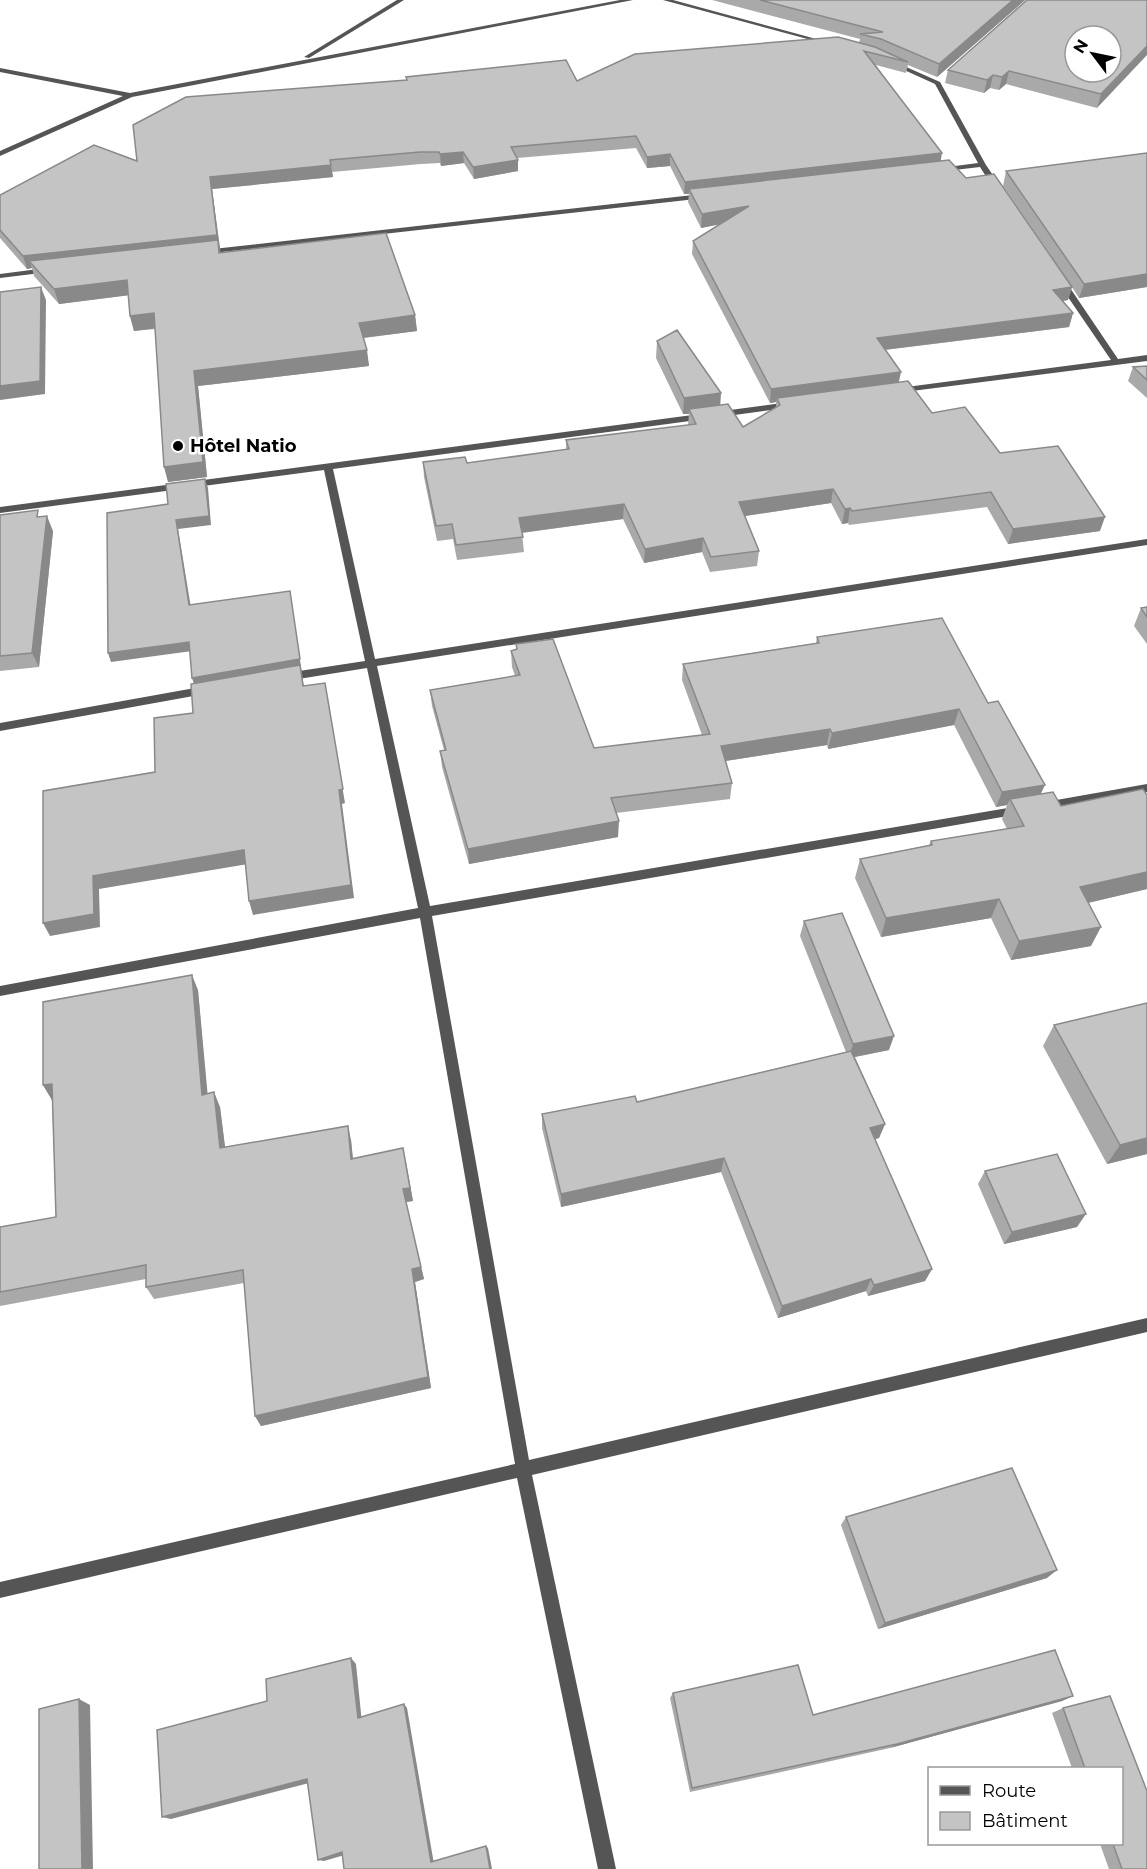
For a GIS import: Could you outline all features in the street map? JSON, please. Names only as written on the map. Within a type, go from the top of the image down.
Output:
[{"type":"street","points":[[298,62],[401,0]]},
{"type":"street","points":[[0,154],[130,95],[630,0]]},
{"type":"street","points":[[666,0],[831,44]]},
{"type":"street","points":[[886,60],[938,83],[982,165],[1002,195]]},
{"type":"street","points":[[0,70],[130,95]]},
{"type":"street","points":[[938,83],[946,75]]},
{"type":"street","points":[[934,170],[982,165]]},
{"type":"street","points":[[200,253],[708,195]]},
{"type":"street","points":[[0,276],[59,269]]},
{"type":"street","points":[[1056,273],[1116,362]]},
{"type":"street","points":[[892,392],[1147,358]]},
{"type":"street","points":[[0,510],[798,404]]},
{"type":"street","points":[[328,467],[425,912],[523,1468],[607,1869]]},
{"type":"street","points":[[277,678],[1147,542]]},
{"type":"street","points":[[0,727],[219,688]]},
{"type":"street","points":[[0,991],[425,912],[1147,788]]},
{"type":"street","points":[[0,1590],[1147,1325]]},
{"type":"building","points":[[760,0],[1013,0],[939,64],[881,39],[860,34],[883,32]]},
{"type":"building","points":[[1027,0],[1147,0],[1147,46],[1123,71],[1123,24],[1063,24],[1063,84],[1111,84],[1101,94],[1009,71],[1002,77],[993,75],[987,80],[948,70]]},
{"type":"building","points":[[838,37],[875,47],[908,62],[864,51],[942,153],[685,182],[670,154],[647,157],[636,136],[511,147],[518,160],[473,167],[463,152],[440,154],[439,152],[420,152],[330,160],[331,165],[210,177],[217,235],[23,256],[0,230],[0,195],[94,145],[137,161],[133,125],[186,97],[407,80],[406,77],[566,60],[577,81],[635,54]]},
{"type":"building","points":[[1147,153],[1147,274],[1084,284],[1006,171]]},
{"type":"building","points":[[949,160],[966,178],[994,174],[1072,287],[1053,290],[1073,313],[877,338],[901,372],[771,389],[693,241],[749,206],[702,214],[689,189]]},
{"type":"building","points":[[386,233],[415,315],[359,323],[367,350],[194,371],[203,462],[164,467],[154,313],[130,316],[127,280],[54,289],[29,261],[218,240],[219,253]]},
{"type":"building","points":[[41,287],[40,381],[0,386],[0,292]]},
{"type":"building","points":[[677,330],[721,393],[684,398],[657,341]]},
{"type":"building","points":[[1147,366],[1147,380],[1133,367]]},
{"type":"building","points":[[908,381],[932,413],[965,407],[1000,453],[1058,446],[1105,517],[1013,529],[991,492],[852,511],[850,508],[845,509],[833,489],[739,502],[759,551],[711,557],[703,538],[645,549],[624,504],[519,518],[523,537],[456,545],[452,524],[436,526],[423,462],[465,457],[467,463],[569,449],[566,440],[696,424],[689,409],[728,404],[743,427],[780,405],[777,398]]},
{"type":"building","points":[[205,479],[209,516],[176,520],[189,605],[290,591],[300,659],[192,678],[189,642],[108,653],[107,513],[168,504],[166,484]]},
{"type":"building","points":[[38,510],[37,517],[47,516],[32,653],[0,656],[0,515]]},
{"type":"building","points":[[1147,607],[1147,617],[1141,608]]},
{"type":"building","points":[[942,618],[988,703],[998,701],[1045,785],[1002,792],[959,709],[832,733],[830,729],[721,746],[732,783],[611,798],[619,821],[468,849],[440,751],[446,750],[430,690],[520,675],[511,651],[517,649],[516,644],[553,639],[594,748],[710,734],[683,664],[819,643],[817,637]]},
{"type":"building","points":[[300,665],[303,686],[325,683],[343,789],[339,790],[351,885],[249,901],[244,850],[93,876],[94,914],[43,923],[43,791],[155,772],[154,718],[193,713],[191,684]]},
{"type":"building","points":[[1143,789],[1147,795],[1147,872],[1080,887],[1101,927],[1019,941],[999,899],[886,918],[860,859],[932,845],[931,841],[1024,826],[1010,799],[1053,792],[1061,806]]},
{"type":"building","points":[[842,913],[894,1036],[853,1044],[804,921]]},
{"type":"building","points":[[192,975],[202,1095],[214,1092],[220,1148],[348,1126],[351,1159],[403,1148],[410,1188],[403,1189],[421,1267],[412,1269],[428,1377],[255,1416],[243,1270],[146,1287],[146,1265],[0,1292],[0,1227],[56,1217],[52,1084],[43,1085],[43,1002]]},
{"type":"building","points":[[1147,1003],[1147,1138],[1120,1145],[1054,1025]]},
{"type":"building","points":[[851,1051],[885,1124],[870,1128],[932,1269],[874,1285],[871,1279],[782,1306],[724,1158],[561,1194],[542,1114],[635,1096],[637,1102]]},
{"type":"building","points":[[1057,1154],[1086,1214],[1012,1232],[985,1171]]},
{"type":"building","points":[[1012,1468],[1057,1570],[885,1623],[846,1517]]},
{"type":"building","points":[[1055,1650],[1073,1696],[897,1744],[692,1788],[673,1693],[798,1665],[813,1715]]},
{"type":"building","points":[[351,1658],[358,1718],[404,1704],[431,1862],[486,1846],[490,1869],[344,1869],[342,1852],[318,1860],[307,1779],[162,1817],[157,1730],[267,1701],[266,1679]]},
{"type":"building","points":[[1110,1696],[1147,1791],[1147,1869],[1122,1869],[1113,1845],[1123,1845],[1123,1767],[1085,1767],[1063,1708]]},
{"type":"building","points":[[79,1699],[82,1869],[39,1869],[39,1709]]},
{"type":"place","name":"Hôtel Natio","points":[[178,446]]}]
